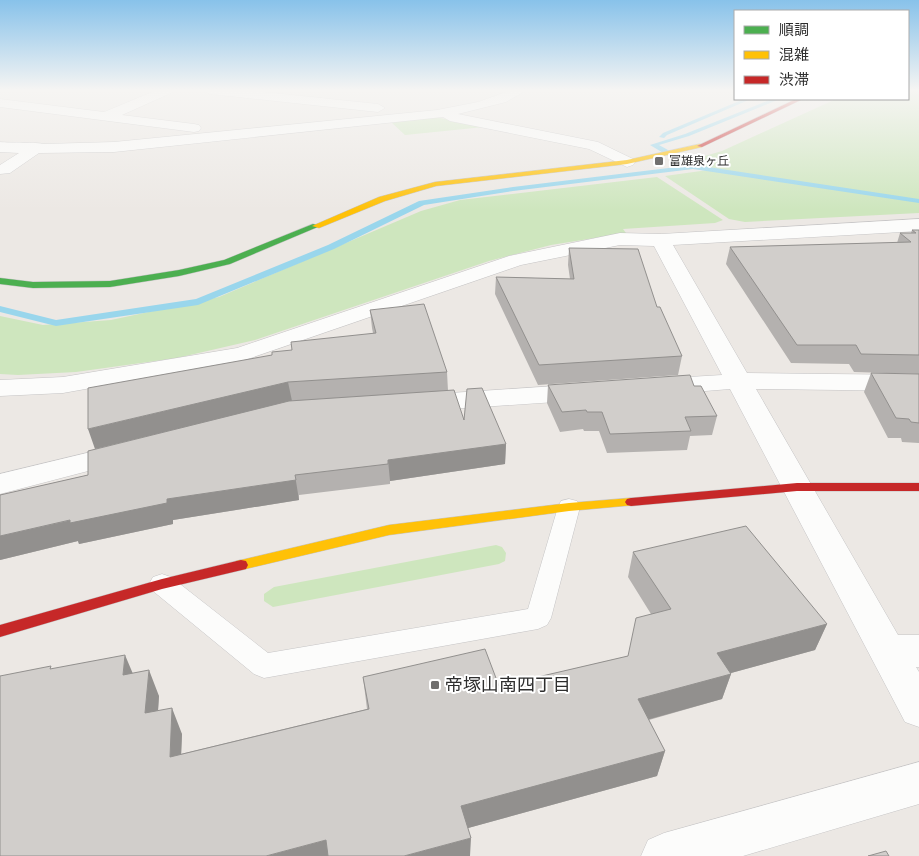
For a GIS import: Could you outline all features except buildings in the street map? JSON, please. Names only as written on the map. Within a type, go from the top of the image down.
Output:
[{"type":"street","points":[[214,130],[238,133]]},
{"type":"street","points":[[0,147],[33,150],[114,147],[270,130]]},
{"type":"street","points":[[517,130],[593,145],[627,162]]},
{"type":"street","points":[[0,281],[33,285],[110,284],[180,273],[227,262],[382,199],[435,184],[627,162],[700,146],[734,130]]},
{"type":"street","points":[[4,170],[33,150],[64,134]]},
{"type":"street","points":[[0,388],[63,386],[242,354],[516,260],[620,239],[661,240],[919,225]]},
{"type":"street","points":[[661,240],[797,487],[903,650],[919,709]]},
{"type":"street","points":[[401,404],[739,381],[919,383]]},
{"type":"street","points":[[0,484],[151,447]]},
{"type":"street","points":[[0,631],[162,584],[389,530],[569,507],[797,487],[919,487]]},
{"type":"street","points":[[664,856],[919,783]]},
{"type":"lane","points":[[162,584],[264,666],[538,618],[569,507]]},
{"type":"green space","points":[[400,130],[455,130],[405,135]]},
{"type":"green space","points":[[768,130],[919,130],[919,213],[745,222],[729,219],[665,176],[708,170],[691,160],[722,151]]},
{"type":"green space","points":[[657,177],[723,220],[715,223],[623,229],[626,233],[551,245],[489,261],[255,340],[177,358],[76,372],[0,374],[0,316],[43,325],[111,320],[219,297],[421,211],[460,200]]},
{"type":"green space","points":[[496,545],[502,547],[506,553],[505,561],[499,564],[273,607],[264,601],[264,594],[274,587]]},
{"type":"waterway","points":[[662,137],[675,130]]},
{"type":"waterway","points":[[693,167],[653,145],[700,130]]},
{"type":"waterway","points":[[0,309],[56,323],[198,302],[331,247],[422,203],[513,189],[693,167]]},
{"type":"waterway","points":[[693,167],[919,201]]},
{"type":"traffic: fast","points":[[0,281],[33,285],[110,284],[179,273],[227,262],[316,226]]},
{"type":"traffic: slow","points":[[316,226],[382,199],[435,184],[627,162],[700,146]]},
{"type":"traffic: slow","points":[[241,565],[389,530],[569,507],[631,502]]},
{"type":"traffic: jam","points":[[700,146],[734,130]]},
{"type":"traffic: jam","points":[[631,502],[797,487],[919,487]]},
{"type":"traffic: jam","points":[[0,631],[162,584],[241,565]]},
{"type":"place","name":"富雄泉ヶ丘","points":[[659,161]]},
{"type":"place","name":"帝塚山南四丁目","points":[[435,685]]}]
